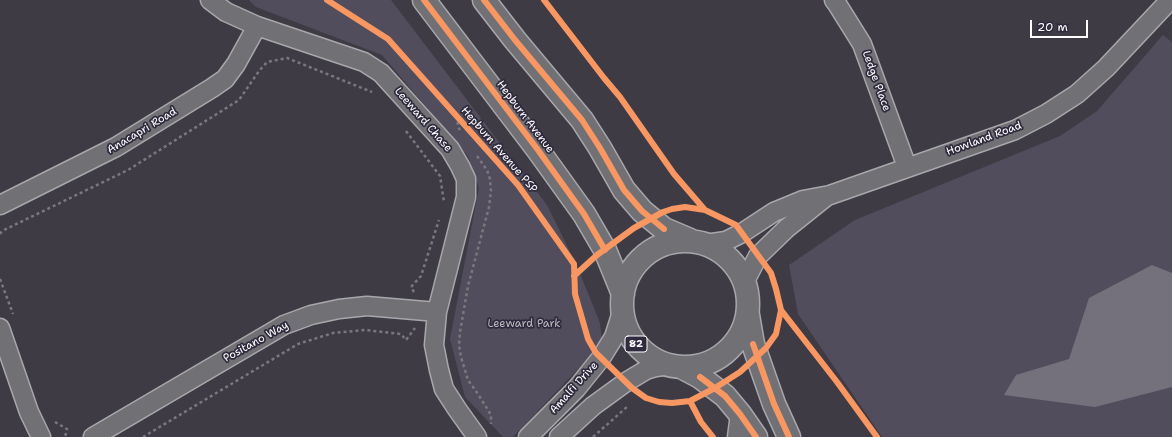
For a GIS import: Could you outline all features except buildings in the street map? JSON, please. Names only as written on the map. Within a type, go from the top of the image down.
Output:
[{"type":"main road","name":"Hepburn Avenue","points":[[424,0],[538,150],[584,214],[605,250],[623,303]]},
{"type":"main road","name":"82","points":[[484,0],[514,40],[582,120],[624,190],[642,211],[664,229],[718,250],[729,259],[738,270],[747,291],[748,314],[753,344],[774,404],[790,437]]},
{"type":"main road","points":[[623,303],[626,281],[641,258],[664,244],[678,241],[698,242]]},
{"type":"main road","name":"82","points":[[623,303],[627,330],[637,345],[646,354],[657,361],[675,366],[700,377],[715,388],[725,396],[756,437]]},
{"type":"main road","name":"82","points":[[675,366],[695,367],[708,363],[719,357],[730,349],[738,338],[744,327],[748,314]]},
{"type":"street","name":"Leeward Chase","points":[[210,0],[226,12],[257,26],[364,62],[381,73],[450,149],[466,179],[466,197],[428,311],[444,389],[457,409],[484,434]]},
{"type":"street","name":"Ledge Place","points":[[834,0],[862,44],[907,167]]},
{"type":"street","name":"Howland Road","points":[[698,242],[726,241],[742,233],[774,212],[803,200],[830,195],[1015,130],[1046,114],[1077,94],[1106,68],[1170,0]]},
{"type":"street","name":"Anacapri Road","points":[[0,205],[116,147],[225,79],[236,64],[257,26]]},
{"type":"street","name":"Howland Road","points":[[744,283],[758,256],[787,228],[830,195]]},
{"type":"street","name":"Amalfi Drive","points":[[528,437],[576,389],[601,358],[614,337],[623,303]]},
{"type":"street","name":"Positano Way","points":[[93,437],[284,325],[311,315],[339,309],[367,306],[428,311]]},
{"type":"street","points":[[0,328],[29,412],[41,437]]},
{"type":"street","name":"Amalfi Drive","points":[[559,437],[593,406],[626,382],[646,370],[656,367],[675,366]]},
{"type":"street","points":[[737,437],[740,414]]},
{"type":"path","points":[[0,234],[2,231],[128,170],[239,100],[258,71],[267,62],[287,58],[378,94]]},
{"type":"path","points":[[457,116],[458,127],[462,133]]},
{"type":"path","points":[[402,126],[440,176],[444,204]]},
{"type":"path","points":[[474,150],[487,170],[490,179],[491,191],[489,207],[468,286],[459,345],[468,380],[490,415],[492,425],[484,434]]},
{"type":"path","points":[[143,437],[298,344],[333,333],[365,330],[401,334],[406,340],[428,311],[411,287],[421,276],[440,218]]},
{"type":"path","points":[[593,437],[631,403]]},
{"type":"green space","name":"Leeward Park","points":[[249,0],[391,0],[547,205],[577,266],[600,323],[602,344],[513,437],[503,437],[465,397],[450,339],[479,188],[468,156],[382,55],[256,7]]},
{"type":"green space","points":[[1163,35],[1172,42],[1172,437],[882,437],[798,314],[789,265],[855,220],[1060,136],[1097,111]]},
{"type":"shaded area","points":[[1152,265],[1172,273],[1172,387],[1095,407],[1004,395],[1016,375],[1069,359],[1089,298]]},
{"type":"cycle path","name":"Hepburn Avenue PSP","points":[[327,0],[388,39],[518,185],[574,264],[575,294],[588,339],[596,353],[632,388],[646,398],[659,402],[672,403],[690,401],[701,422],[713,437]]},
{"type":"cycle path","points":[[424,0],[538,150],[584,214],[605,250]]},
{"type":"cycle path","points":[[484,0],[515,40],[582,120],[624,190],[642,211],[664,229]]},
{"type":"cycle path","points":[[544,0],[620,97],[674,174],[705,210],[736,225],[771,273],[781,310],[837,382],[877,437]]},
{"type":"cycle path","points":[[574,276],[597,255],[634,228],[663,212],[685,207],[705,210]]},
{"type":"cycle path","points":[[690,401],[715,388],[740,372],[766,348],[776,334],[781,310]]},
{"type":"cycle path","points":[[753,344],[774,404],[789,437]]},
{"type":"cycle path","points":[[700,377],[725,396],[756,437]]}]
